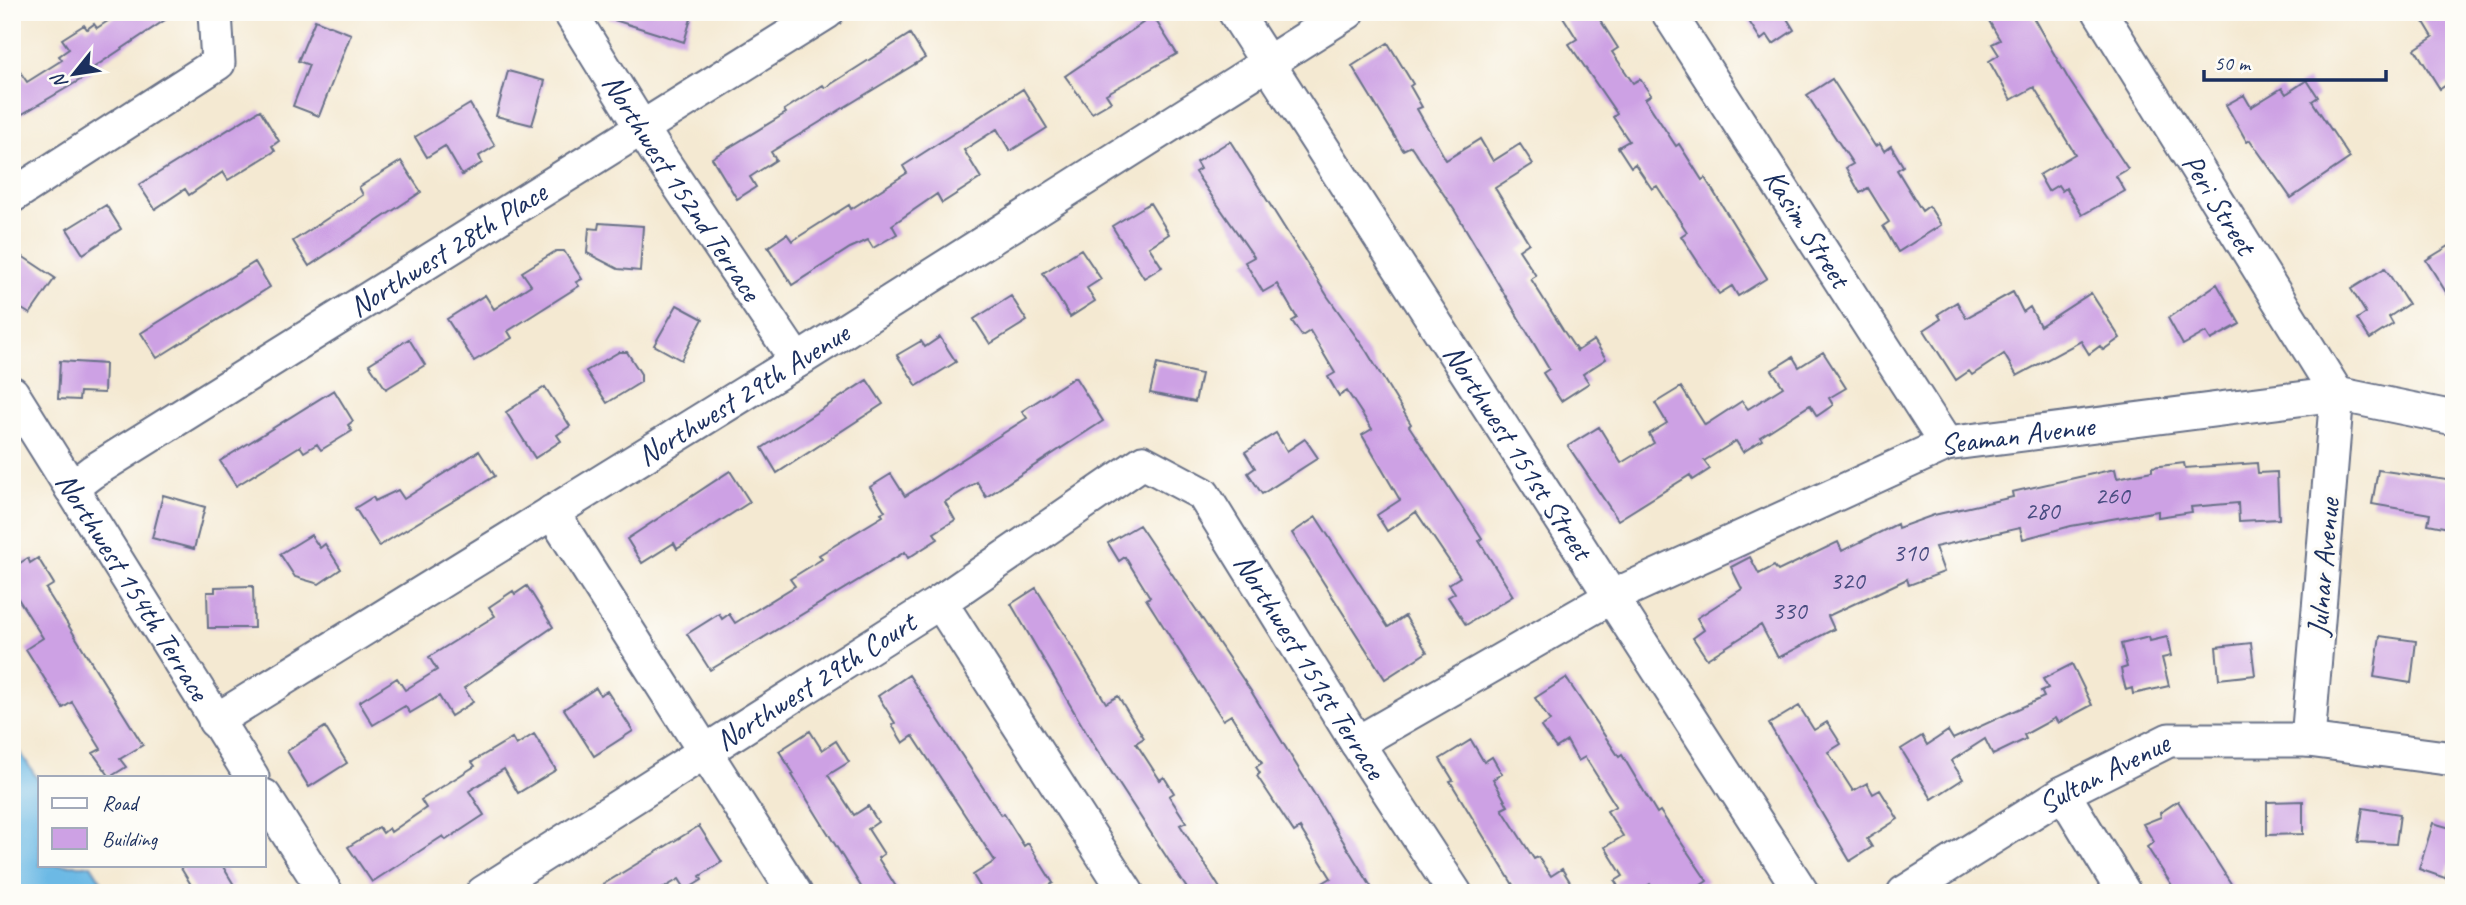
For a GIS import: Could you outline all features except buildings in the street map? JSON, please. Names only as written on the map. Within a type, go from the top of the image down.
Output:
[{"type":"street","points":[[12,196],[218,63],[215,12]]},
{"type":"street","name":"Northwest 152nd Terrace","points":[[570,12],[641,128],[797,361]]},
{"type":"street","name":"Northwest 28th Place","points":[[71,488],[92,472],[827,12]]},
{"type":"street","name":"Northwest 151st Street","points":[[1235,12],[1802,893]]},
{"type":"street","name":"Northwest 29th Avenue","points":[[215,721],[797,361],[1348,12]]},
{"type":"street","name":"Kasim Street","points":[[1668,12],[1945,444]]},
{"type":"street","name":"Peri Street","points":[[2100,12],[2337,394]]},
{"type":"street","name":"Northwest 154th Terrace","points":[[12,393],[251,776]]},
{"type":"street","name":"Seaman Avenue","points":[[1357,743],[1611,597],[1945,444],[2337,394],[2454,418]]},
{"type":"street","name":"Julnar Avenue","points":[[2308,740],[2337,394]]},
{"type":"street","name":"Northwest 29th Court","points":[[483,893],[940,602],[1143,462]]},
{"type":"street","name":"Northwest 151st Terrace","points":[[1143,462],[1203,494],[1357,743],[1455,893]]},
{"type":"street","points":[[552,512],[708,752],[795,893]]},
{"type":"street","points":[[940,602],[1127,893]]},
{"type":"street","name":"Sultan Avenue","points":[[1904,893],[2063,793],[2169,740],[2308,740],[2454,759]]},
{"type":"street","points":[[2063,793],[2124,893]]},
{"type":"street","points":[[266,799],[326,893]]},
{"type":"water","points":[[12,739],[38,780],[38,866],[92,866],[109,893],[12,893]]}]
